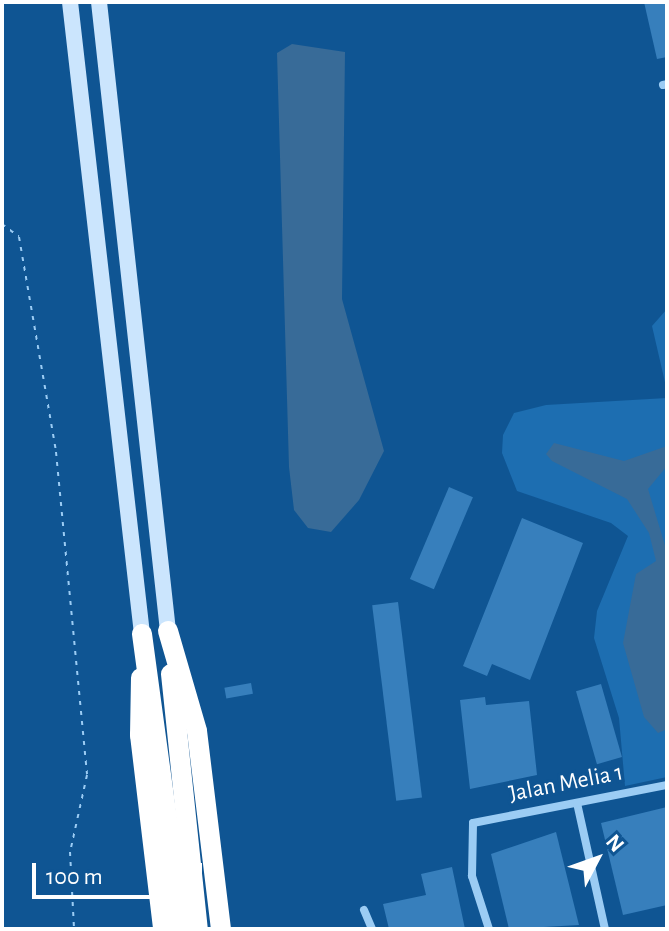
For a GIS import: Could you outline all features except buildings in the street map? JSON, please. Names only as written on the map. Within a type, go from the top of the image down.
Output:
[{"type":"highway","points":[[168,631],[186,900],[182,929]]},
{"type":"highway","points":[[168,631],[197,731],[221,929]]},
{"type":"highway","points":[[142,634],[186,900],[198,929]]},
{"type":"highway","points":[[142,634],[140,735],[163,929]]},
{"type":"street","points":[[70,2],[142,634]]},
{"type":"street","points":[[99,2],[168,631]]},
{"type":"street","name":"Jalan Melia 1","points":[[489,929],[468,849],[473,823],[667,785]]},
{"type":"street","points":[[577,803],[605,929]]},
{"type":"street","points":[[364,910],[372,929]]},
{"type":"path","points":[[2,224],[19,237],[23,253],[40,389],[56,452],[87,775],[70,852],[74,929]]},
{"type":"shaded area","points":[[292,44],[345,52],[342,299],[384,451],[359,500],[331,532],[308,528],[294,510],[289,467],[277,53]]},
{"type":"shaded area","points":[[667,309],[667,391],[652,326]]},
{"type":"shaded area","points":[[667,398],[667,777],[625,786],[619,718],[594,638],[597,611],[628,536],[611,523],[517,491],[502,453],[503,435],[514,413],[546,405]]},
{"type":"shaded area","points":[[554,443],[624,461],[667,446],[667,466],[648,489],[667,552],[665,730],[658,733],[644,717],[623,643],[636,574],[656,561],[649,533],[627,499],[552,461],[546,454]]}]
